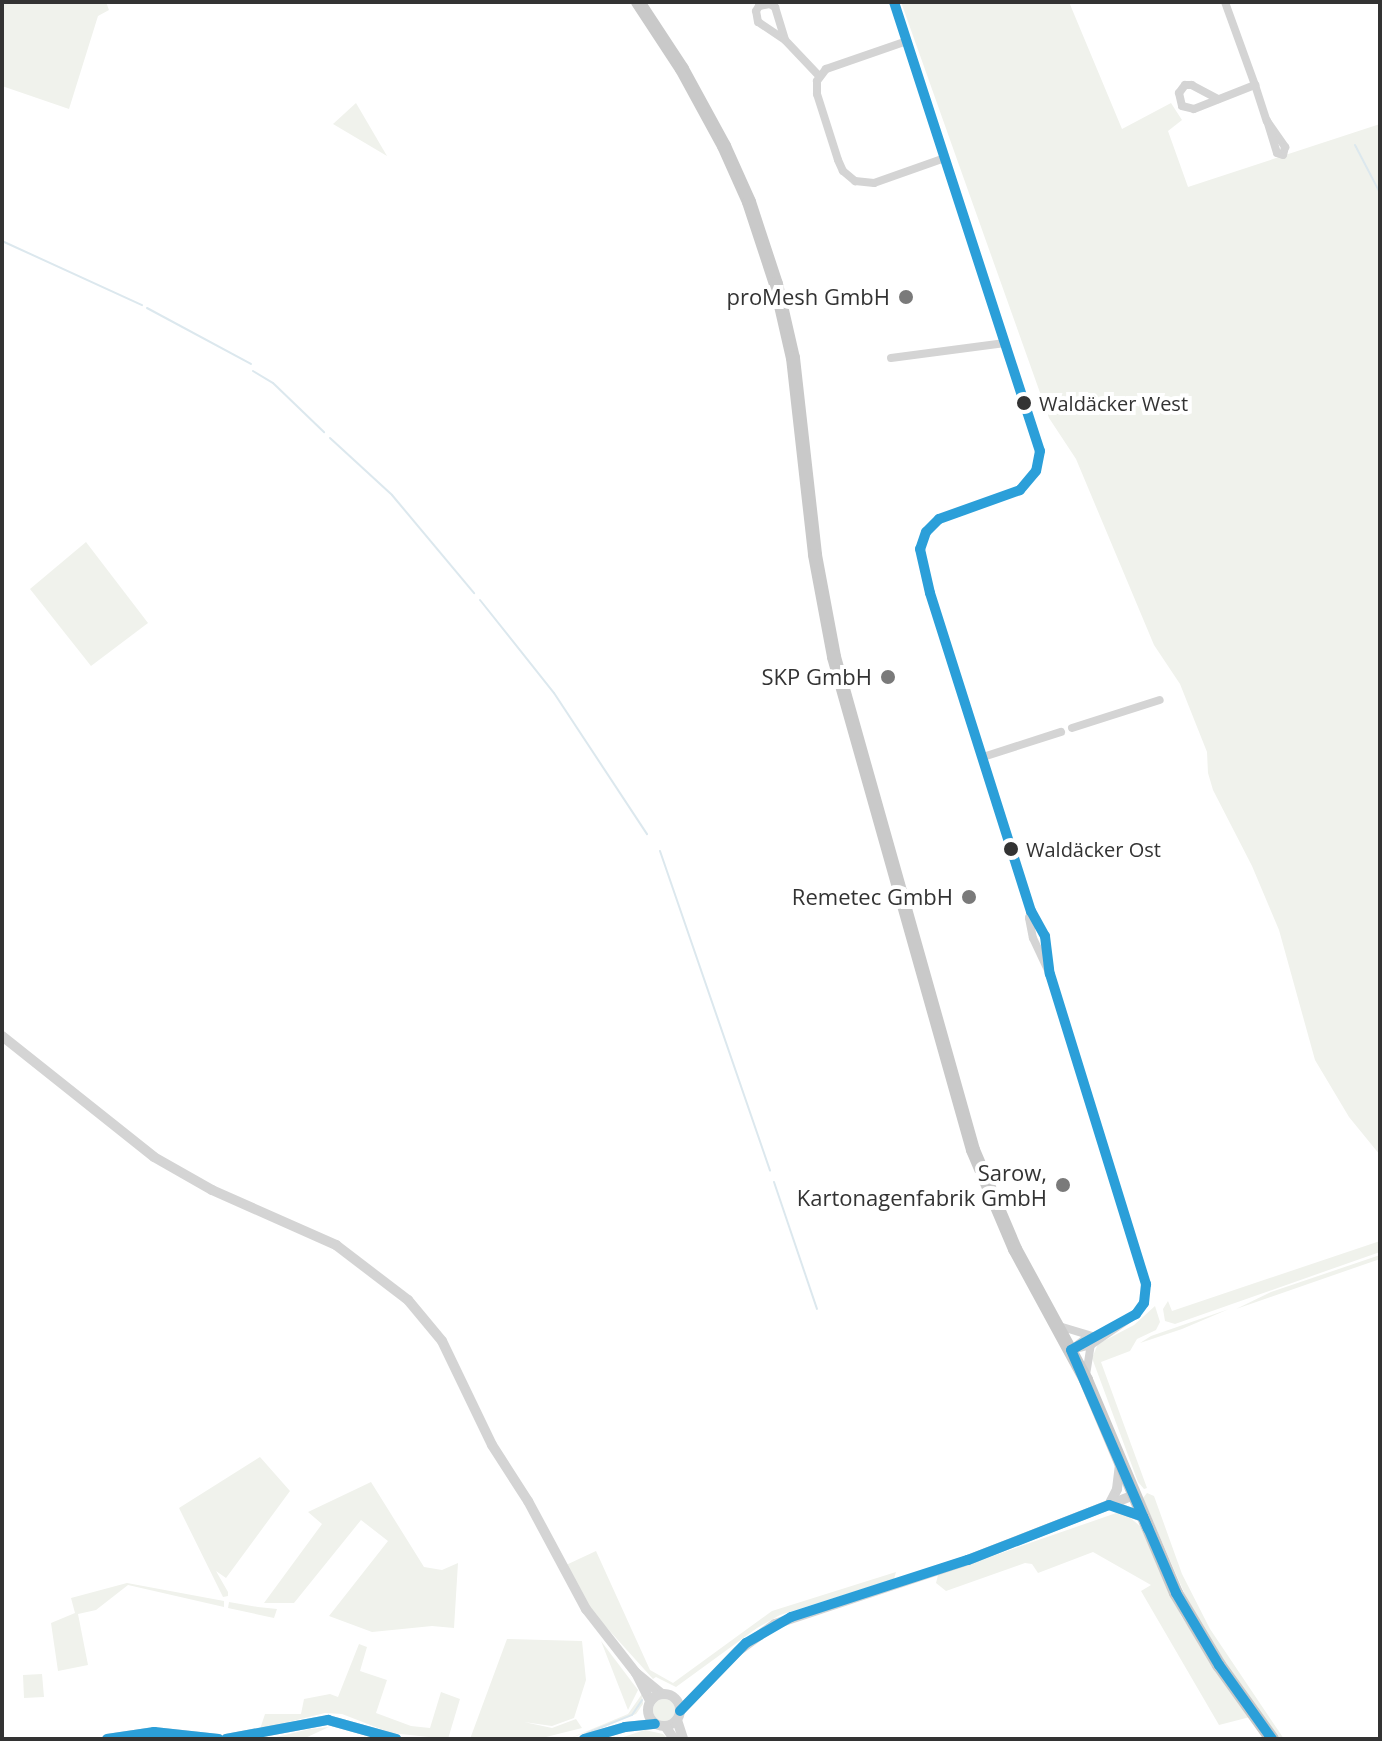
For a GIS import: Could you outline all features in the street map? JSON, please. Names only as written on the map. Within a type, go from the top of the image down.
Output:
[{"type":"main road","points":[[638,2],[682,69],[716,130],[767,254],[793,358],[815,555],[844,696],[973,1150],[1005,1230],[1086,1380],[1143,1517],[1193,1624],[1272,1739]]},
{"type":"street","points":[[894,2],[1040,451],[1038,467],[1028,483],[1013,495],[935,522],[926,532],[920,549],[930,593],[1031,911],[1029,918],[1033,938],[1050,974],[1146,1284],[1144,1303],[1136,1314],[1071,1350]]},
{"type":"street","points":[[1225,2],[1267,121]]},
{"type":"street","points":[[785,40],[775,7],[770,4],[759,6],[756,11],[758,22],[785,40],[819,76],[817,94],[838,160],[851,179],[874,183],[945,158]]},
{"type":"street","points":[[819,76],[836,65],[907,41]]},
{"type":"street","points":[[1218,99],[1255,85]]},
{"type":"street","points":[[891,358],[1005,343]]},
{"type":"street","points":[[1072,728],[1160,700]]},
{"type":"street","points":[[983,757],[1061,732]]},
{"type":"street","points":[[2,1036],[154,1157],[212,1190],[336,1245],[408,1300],[442,1341],[492,1445],[528,1501],[586,1609],[636,1673],[662,1694],[674,1698],[711,1676]]},
{"type":"street","points":[[1058,1326],[1092,1340]]},
{"type":"street","points":[[1086,1380],[1092,1340]]},
{"type":"street","points":[[1109,1505],[1117,1489],[1120,1460]]},
{"type":"street","points":[[584,1739],[625,1727],[660,1725],[678,1715],[711,1676],[761,1632],[791,1617],[968,1560],[1134,1495]]},
{"type":"street","points":[[1109,1505],[1143,1517]]},
{"type":"street","points":[[636,1673],[649,1706],[660,1725],[674,1739]]},
{"type":"street","points":[[625,1727],[662,1694]]},
{"type":"street","points":[[674,1698],[683,1739]]},
{"type":"street","points":[[226,1739],[328,1720],[396,1739]]},
{"type":"street","points":[[107,1739],[164,1732],[219,1739]]},
{"type":"shaded area","points":[[2,2],[106,2],[109,10],[98,16],[69,109],[2,86]]},
{"type":"shaded area","points":[[901,2],[1069,2],[1122,129],[1171,103],[1182,120],[1168,131],[1188,187],[1380,124],[1380,1155],[1349,1117],[1315,1060],[1279,930],[1252,866],[1213,790],[1207,752],[1180,684],[1154,645],[1076,459],[1049,418]]},
{"type":"shaded area","points":[[356,103],[387,156],[333,124]]},
{"type":"shaded area","points":[[86,542],[148,623],[91,666],[30,589]]},
{"type":"shaded area","points":[[1380,1241],[1380,1252],[1175,1324],[1165,1321],[1163,1309],[1168,1301],[1172,1311]]},
{"type":"shaded area","points":[[1380,1255],[1380,1259],[1236,1309],[1271,1292]]},
{"type":"shaded area","points":[[1155,1306],[1160,1322],[1156,1330],[1137,1339],[1130,1351],[1101,1362],[1147,1488],[1144,1489],[1138,1482],[1092,1358],[1098,1344],[1134,1325]]},
{"type":"shaded area","points":[[1229,1309],[1182,1329],[1140,1343],[1151,1336]]},
{"type":"shaded area","points":[[260,1457],[290,1491],[226,1578],[216,1571],[228,1592],[228,1596],[223,1597],[179,1508]]},
{"type":"shaded area","points":[[371,1482],[424,1567],[442,1570],[458,1563],[454,1628],[432,1626],[372,1632],[329,1616],[388,1541],[361,1520],[294,1603],[264,1603],[322,1524],[308,1512]]},
{"type":"shaded area","points":[[1147,1493],[1154,1496],[1182,1574],[1210,1629],[1284,1739],[1278,1739],[1232,1675],[1190,1606],[1143,1498]]},
{"type":"shaded area","points":[[1122,1511],[1140,1526],[1181,1616],[1250,1717],[1219,1725],[1141,1591],[1151,1585],[1093,1552],[1038,1573],[1032,1564],[1025,1563],[946,1591],[936,1583],[938,1575]]},
{"type":"shaded area","points":[[596,1551],[650,1670],[673,1683],[772,1611],[896,1572],[894,1579],[780,1615],[757,1628],[676,1687],[656,1677],[653,1679],[589,1608],[566,1565]]},
{"type":"shaded area","points":[[127,1583],[224,1601],[224,1607],[128,1585],[96,1610],[78,1614],[88,1665],[58,1671],[51,1623],[75,1613],[71,1598]]},
{"type":"shaded area","points":[[229,1602],[277,1609],[274,1618],[228,1608]]},
{"type":"shaded area","points":[[507,1639],[582,1641],[586,1680],[574,1718],[552,1726],[524,1722],[552,1728],[576,1719],[582,1728],[538,1739],[470,1739]]},
{"type":"shaded area","points":[[601,1641],[638,1690],[628,1710]]},
{"type":"shaded area","points":[[359,1644],[367,1647],[360,1671],[387,1680],[376,1713],[411,1726],[430,1728],[441,1692],[460,1699],[448,1739],[391,1733],[342,1714],[325,1713],[260,1729],[265,1714],[301,1714],[304,1699],[330,1694],[338,1697]]},
{"type":"shaded area","points":[[42,1674],[44,1697],[24,1698],[23,1675]]},
{"type":"shaded area","points":[[642,1694],[643,1704],[636,1714],[568,1739],[628,1714]]},
{"type":"shaded area","points":[[660,1699],[668,1699],[675,1710],[668,1721],[660,1721],[653,1714],[653,1706]]},
{"type":"shaded area","points":[[329,1727],[303,1739],[268,1739],[310,1729]]},
{"type":"shaded area","points":[[645,1730],[663,1734],[668,1739],[617,1739]]},
{"type":"waterway","points":[[1355,145],[1380,193]]},
{"type":"waterway","points":[[2,241],[142,305]]},
{"type":"waterway","points":[[147,308],[251,364]]},
{"type":"waterway","points":[[253,371],[273,383],[324,432]]},
{"type":"waterway","points":[[330,438],[392,495],[474,593]]},
{"type":"waterway","points":[[480,600],[554,693],[647,834]]},
{"type":"waterway","points":[[660,851],[770,1171]]},
{"type":"waterway","points":[[774,1182],[817,1309]]},
{"type":"waterway","points":[[587,1733],[632,1715],[642,1700]]},
{"type":"transit line","points":[[894,2],[1040,451],[1036,471],[1020,490],[939,519],[926,532],[920,549],[930,593],[1031,911],[1045,936],[1050,974],[1146,1284],[1144,1303],[1136,1314],[1071,1350],[1176,1593],[1219,1665],[1272,1739]]},
{"type":"transit line","points":[[680,1711],[746,1643],[791,1617],[968,1560],[1109,1505],[1143,1517],[1148,1529]]},
{"type":"transit line","points":[[226,1739],[328,1720],[396,1739]]},
{"type":"transit line","points":[[584,1739],[625,1727],[655,1724]]},
{"type":"transit line","points":[[107,1739],[154,1732],[219,1739]]},
{"type":"place","name":"proMesh GmbH","points":[[906,297]]},
{"type":"place","name":"Waldäcker West","points":[[1024,403]]},
{"type":"place","name":"SKP GmbH","points":[[888,677]]},
{"type":"place","name":"Waldäcker Ost","points":[[1011,849]]},
{"type":"place","name":"Remetec GmbH","points":[[969,897]]},
{"type":"place","name":"Sarow, Kartonagenfabrik GmbH","points":[[1063,1185]]}]
